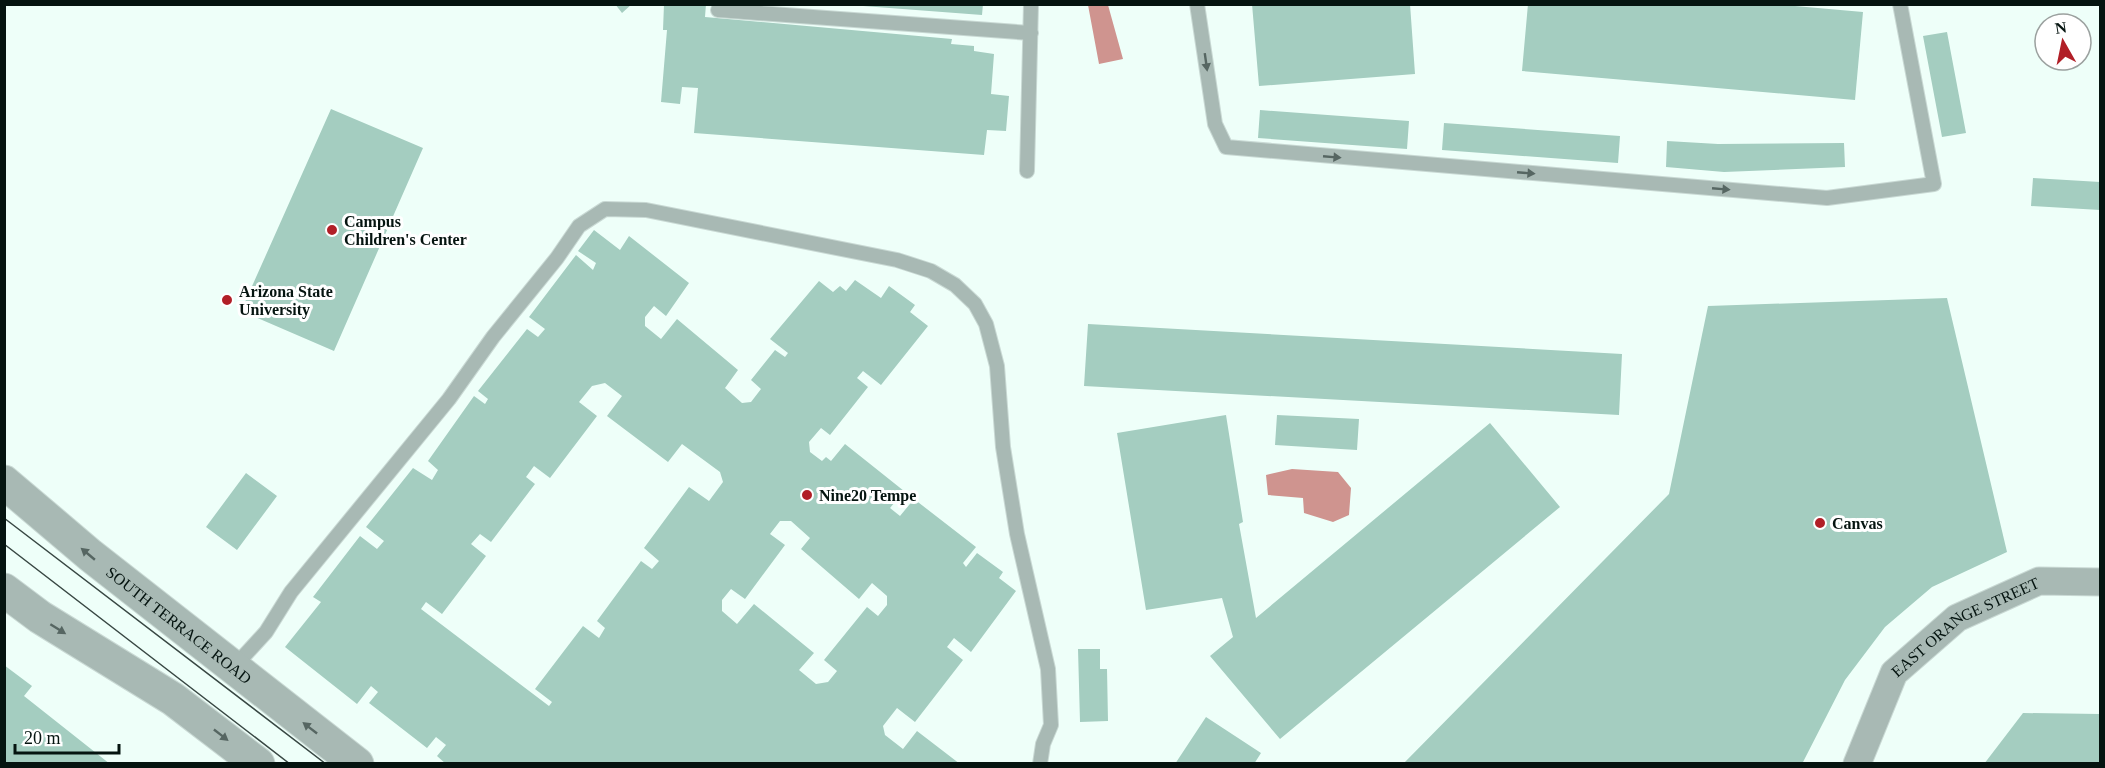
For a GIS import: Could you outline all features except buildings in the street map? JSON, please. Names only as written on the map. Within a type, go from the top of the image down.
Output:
[{"type":"street","name":"SOUTH TERRACE ROAD","points":[[4,482],[90,555],[357,764]]},
{"type":"street","name":"EAST ORANGE STREET","points":[[1857,764],[1894,673],[1957,618],[2039,581],[2100,582]]},
{"type":"street","points":[[4,590],[40,617],[173,699],[258,764]]},
{"type":"lane","points":[[1027,171],[1031,4]]},
{"type":"lane","points":[[1197,4],[1215,124],[1226,147],[1827,198],[1934,184],[1900,4]]},
{"type":"lane","points":[[718,10],[1031,33]]},
{"type":"lane","points":[[233,668],[266,632],[291,592],[449,399],[493,337],[579,226],[606,209],[646,210],[897,260],[931,271],[955,285],[975,304],[986,324],[998,366],[1004,447],[1017,534],[1048,669],[1051,725],[1043,744],[1040,764]]},
{"type":"shaded area","points":[[1088,5],[1108,5],[1123,59],[1099,64]]},
{"type":"shaded area","points":[[1292,469],[1338,472],[1351,488],[1349,515],[1333,522],[1304,513],[1303,498],[1268,495],[1266,475]]},
{"type":"tram line","points":[[4,518],[326,764]]},
{"type":"tram line","points":[[4,544],[290,764]]},
{"type":"place","name":"Campus Children's Center","points":[[332,230]]},
{"type":"place","name":"Arizona State University","points":[[227,300]]},
{"type":"place","name":"Nine20 Tempe","points":[[807,495]]},
{"type":"place","name":"Canvas","points":[[1820,523]]}]
